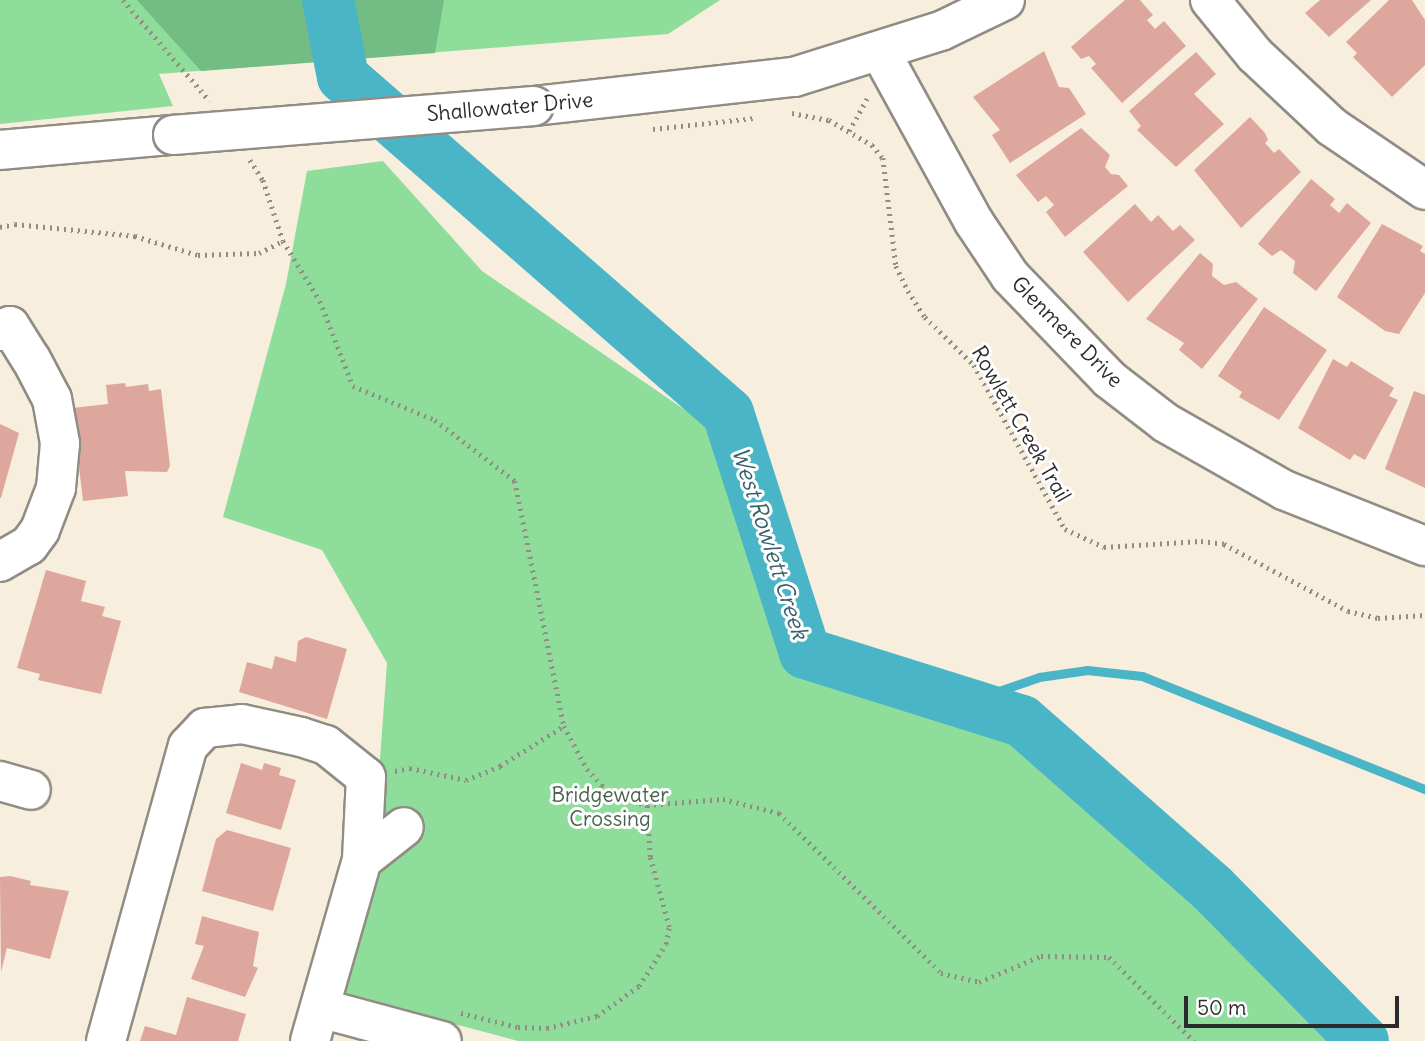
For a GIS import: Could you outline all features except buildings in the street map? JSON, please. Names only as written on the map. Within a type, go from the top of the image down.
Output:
[{"type":"street","name":"Shallowater Drive","points":[[0,150],[534,106],[794,76],[881,53],[941,31],[1005,0]]},
{"type":"street","points":[[1210,0],[1255,55],[1332,127],[1425,191]]},
{"type":"street","name":"Glenmere Drive","points":[[881,53],[974,222],[1010,276],[1109,379],[1166,423],[1284,490],[1425,546]]},
{"type":"street","points":[[0,562],[29,545],[40,530],[56,488],[60,443],[51,399],[5,329]]},
{"type":"street","points":[[106,1041],[188,746],[205,728],[242,724],[326,745],[366,777],[362,860],[315,1024],[446,1026]]},
{"type":"street","points":[[362,860],[404,827]]},
{"type":"path","points":[[123,0],[212,103]]},
{"type":"path","name":"Rowlett Creek Trail","points":[[789,113],[829,120],[872,145],[883,158],[896,266],[908,291],[925,317],[974,365],[1065,529],[1104,547],[1201,541],[1224,544],[1348,611],[1378,618],[1425,615]]},
{"type":"path","points":[[650,130],[764,117]]},
{"type":"path","points":[[248,158],[263,180],[283,241],[320,302],[353,386],[435,420],[514,481],[564,726],[587,769],[602,785],[619,798],[647,804],[723,799],[779,813],[941,973],[979,982],[1041,956],[1109,957],[1194,1041]]},
{"type":"path","points":[[0,227],[15,224],[135,236],[198,255],[259,253],[283,241]]},
{"type":"path","points":[[366,777],[410,768],[466,780],[500,766],[564,726]]},
{"type":"path","points":[[446,1026],[547,1028],[597,1016],[639,986],[666,944],[669,927],[650,857],[647,804]]},
{"type":"green space","points":[[0,0],[720,0],[668,34],[159,74],[173,106],[0,124]]},
{"type":"green space","points":[[137,0],[444,0],[435,53],[201,71]]},
{"type":"green space","name":"Bridgewater Crossing","points":[[383,161],[482,271],[707,425],[789,658],[1020,733],[1339,1041],[518,1041],[345,995],[370,897],[387,663],[322,550],[223,517],[286,284],[307,171]]},
{"type":"waterway","name":"West Rowlett Creek","points":[[328,0],[343,77],[728,413],[805,653],[1022,721],[1212,888],[1363,1041]]},
{"type":"waterway","points":[[964,703],[1039,677],[1087,670],[1142,676],[1425,789]]}]
